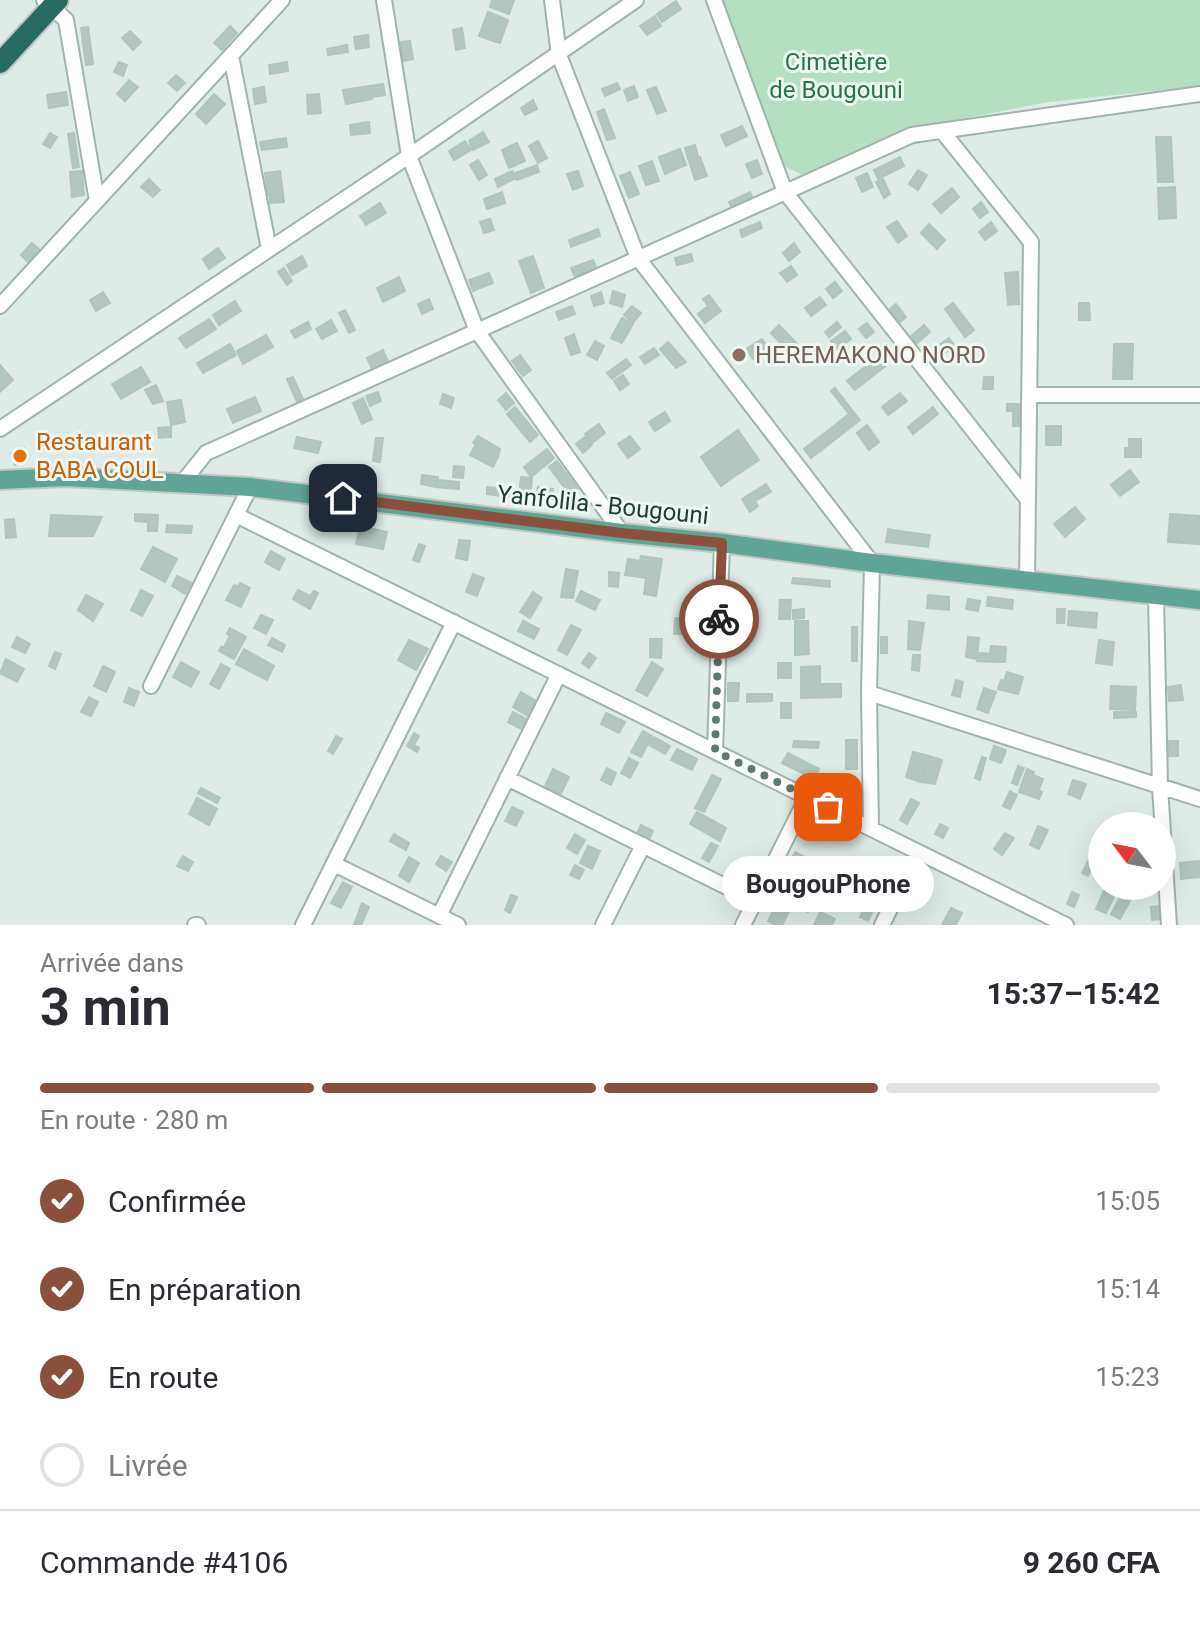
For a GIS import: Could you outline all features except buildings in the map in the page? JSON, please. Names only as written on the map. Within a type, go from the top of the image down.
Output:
[{"type":"highway","points":[[0,63],[51,2]]},
{"type":"main road","name":"Yanfolila - Bougouni","points":[[0,480],[65,477],[250,487],[1200,600]]},
{"type":"street","points":[[0,306],[282,0]]},
{"type":"street","points":[[384,0],[409,156],[477,331],[622,533]]},
{"type":"street","points":[[552,0],[559,55],[638,258],[872,563],[869,693],[871,828]]},
{"type":"street","points":[[0,429],[559,55],[636,0]]},
{"type":"street","points":[[714,0],[785,192],[1028,500]]},
{"type":"street","points":[[51,2],[66,20],[97,201]]},
{"type":"street","points":[[231,56],[269,249]]},
{"type":"street","points":[[182,483],[206,453],[912,135],[1200,94]]},
{"type":"street","points":[[942,131],[1031,242],[1027,580]]},
{"type":"street","points":[[1029,395],[1200,395]]},
{"type":"street","points":[[151,686],[250,487]]},
{"type":"street","points":[[236,515],[1066,925]]},
{"type":"street","points":[[715,751],[722,543]]},
{"type":"street","points":[[1156,595],[1160,787],[1169,925]]},
{"type":"street","points":[[303,925],[454,622]]},
{"type":"street","points":[[439,916],[559,674]]},
{"type":"street","points":[[869,693],[1200,799]]},
{"type":"street","points":[[507,778],[755,901]]},
{"type":"street","points":[[743,925],[807,797]]},
{"type":"street","points":[[603,925],[643,845]]},
{"type":"street","points":[[882,925],[918,852]]},
{"type":"street","points":[[334,864],[458,925]]},
{"type":"green space","name":"Cimetière de Bougouni","points":[[720,0],[1200,0],[1200,86],[1049,102],[902,130],[803,175],[784,166]]},
{"type":"way so far","points":[[719,619],[715,751],[828,807]]},
{"type":"place","name":"HEREMAKONO NORD","points":[[739,355]]},
{"type":"place","name":"Restaurant BABA COUL","points":[[20,456]]},
{"type":"place","name":"BougouPhone","points":[[828,807]]},
{"type":"route","points":[[343,498],[722,543],[719,619]]}]
